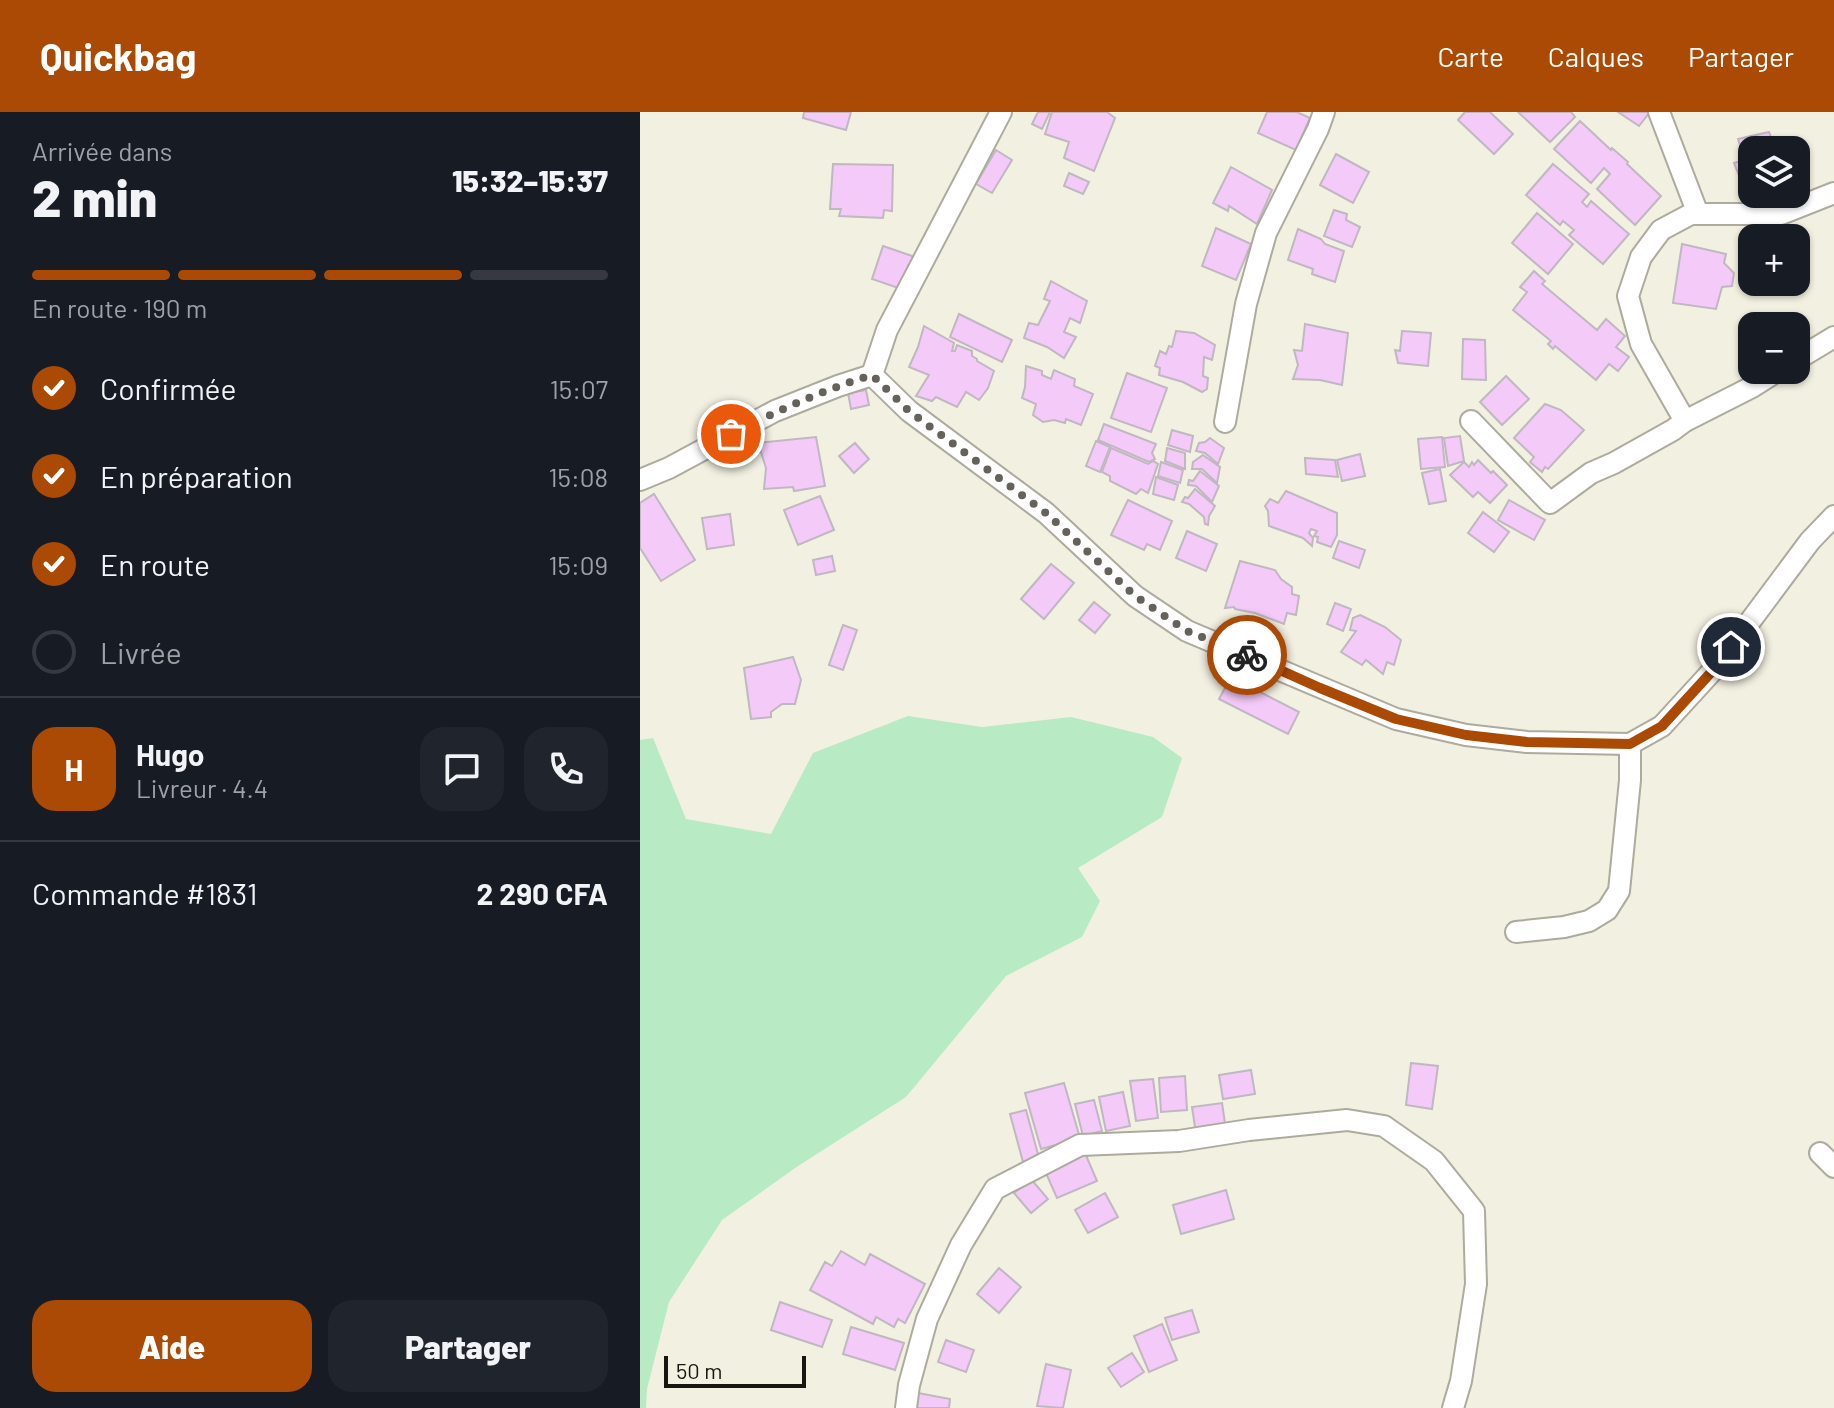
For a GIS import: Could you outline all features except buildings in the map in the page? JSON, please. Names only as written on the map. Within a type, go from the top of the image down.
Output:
[{"type":"street","points":[[872,375],[887,330],[1001,112]]},
{"type":"street","points":[[1225,422],[1246,304],[1266,233],[1324,112]]},
{"type":"street","points":[[1659,112],[1698,214]]},
{"type":"street","points":[[1685,421],[1641,344],[1628,296],[1641,257],[1661,230],[1691,214],[1781,214],[1834,193]]},
{"type":"street","points":[[1810,352],[1834,337]]},
{"type":"street","points":[[640,480],[669,468],[775,411],[872,375]]},
{"type":"street","points":[[872,375],[909,411],[1046,513],[1135,596],[1187,631],[1396,719],[1466,735],[1527,742],[1630,744],[1662,726],[1716,667],[1810,541],[1834,516]]},
{"type":"street","points":[[1471,421],[1550,503],[1591,473],[1757,384]]},
{"type":"street","points":[[1516,932],[1589,921],[1607,910],[1619,891],[1630,780],[1630,744]]},
{"type":"street","points":[[906,1408],[927,1319],[961,1245],[995,1189],[1080,1145],[1179,1141],[1347,1120],[1384,1126],[1434,1161],[1474,1211],[1476,1284],[1461,1381],[1453,1408]]},
{"type":"green space","points":[[908,716],[982,727],[1071,717],[1153,737],[1182,758],[1162,817],[1078,868],[1100,901],[1082,937],[1006,976],[906,1097],[798,1166],[722,1220],[669,1302],[647,1389],[646,1408],[640,1408],[640,740],[653,738],[686,819],[771,834],[813,753]]},
{"type":"way so far","points":[[731,434],[775,411],[872,375],[909,411],[1046,513],[1135,596],[1187,631],[1247,655]]},
{"type":"route","points":[[1247,655],[1396,719],[1466,735],[1527,742],[1630,744],[1662,726],[1731,647]]}]
